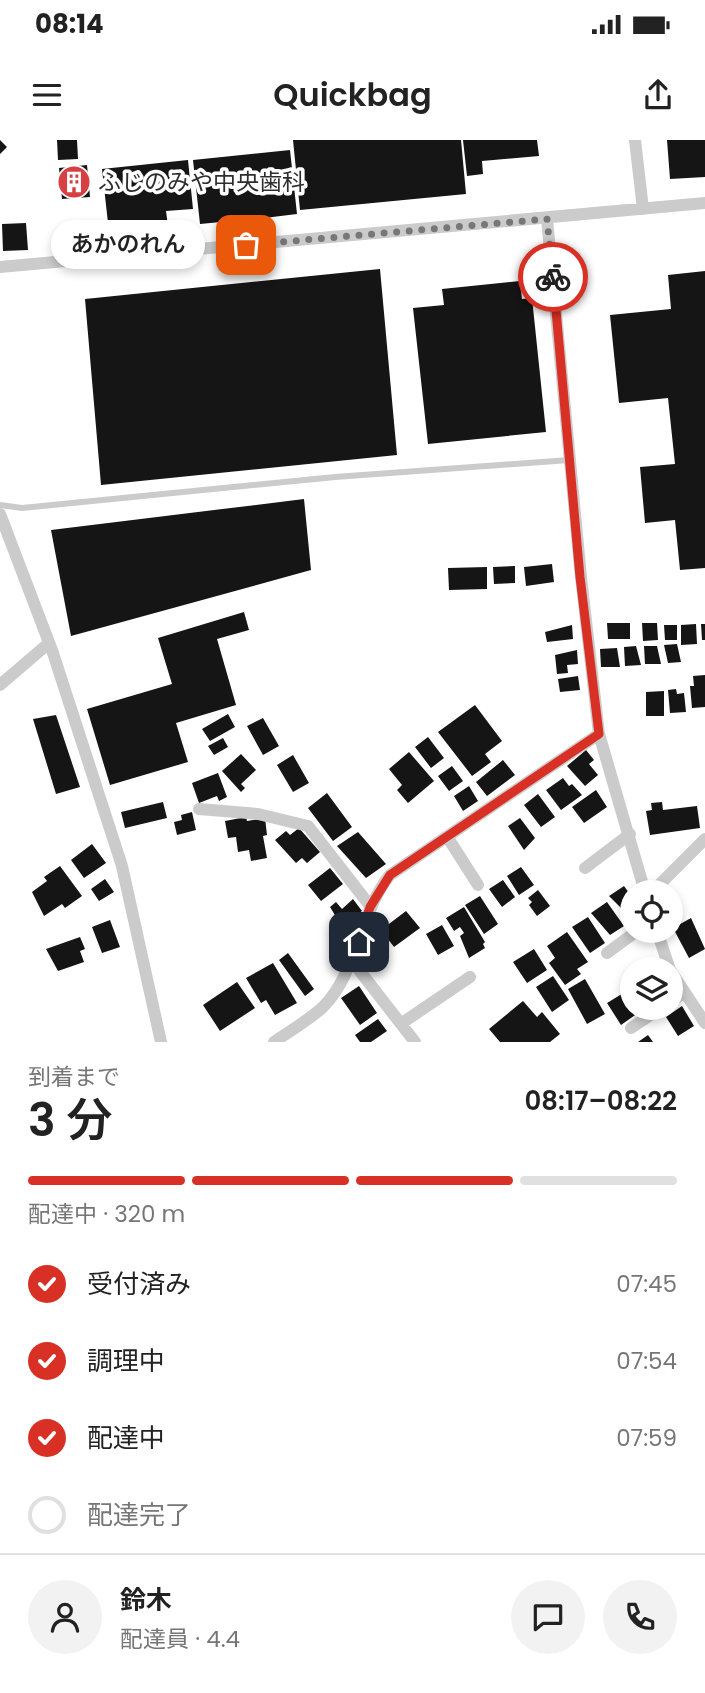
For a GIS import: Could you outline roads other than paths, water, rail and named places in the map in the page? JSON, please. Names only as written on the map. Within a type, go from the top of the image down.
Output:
[{"type":"street","points":[[635,140],[643,209]]},
{"type":"street","points":[[0,267],[705,203]]},
{"type":"street","points":[[547,219],[569,460],[599,734],[642,880]]},
{"type":"street","points":[[0,514],[50,643],[122,866],[161,1042]]},
{"type":"street","points":[[0,685],[50,643]]},
{"type":"street","points":[[274,1042],[324,1006],[352,961],[370,907],[390,875],[599,734]]},
{"type":"street","points":[[199,809],[258,814],[309,826],[370,907]]},
{"type":"street","points":[[584,868],[630,834]]},
{"type":"street","points":[[448,838],[478,885]]},
{"type":"street","points":[[664,880],[705,839]]},
{"type":"street","points":[[607,953],[621,943]]},
{"type":"street","points":[[352,961],[415,1042]]},
{"type":"street","points":[[402,1023],[470,977]]},
{"type":"street","points":[[684,993],[705,1023]]},
{"type":"street","points":[[631,1028],[643,1020]]},
{"type":"lane","points":[[0,505],[36,507],[335,477],[569,460]]},
{"type":"place","name":"ふじのみや中央歯科","points":[[74,182]]},
{"type":"place","name":"あかのれん","points":[[246,245]]}]
